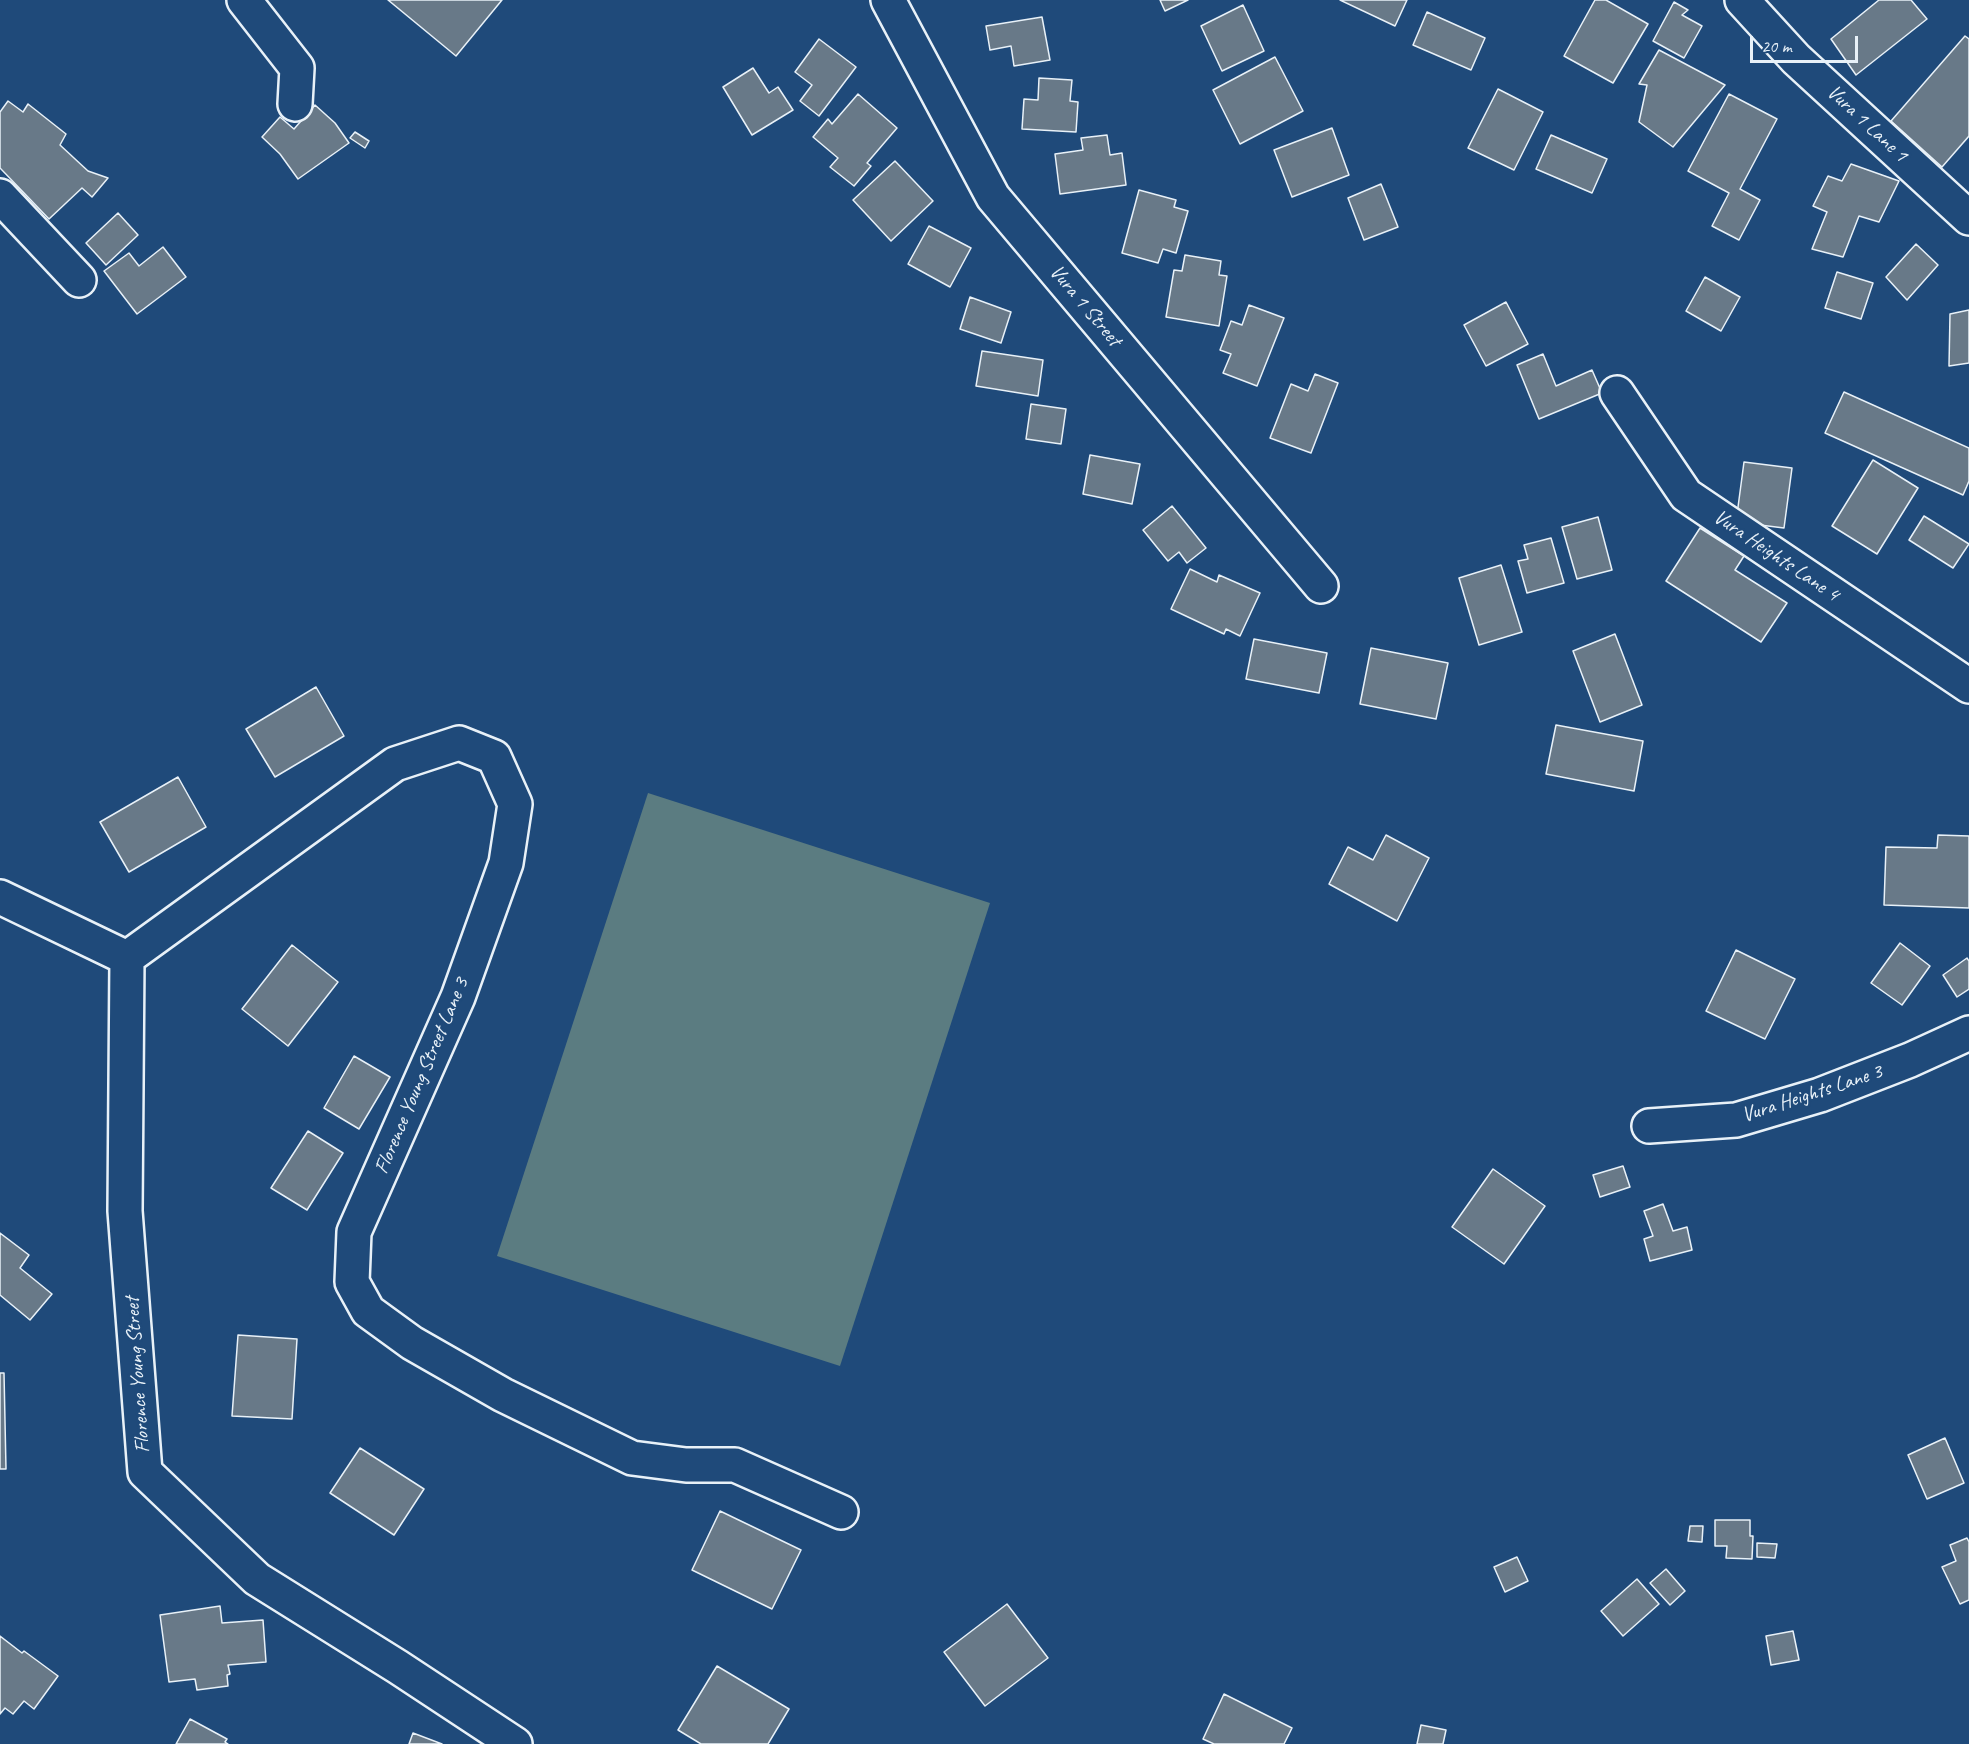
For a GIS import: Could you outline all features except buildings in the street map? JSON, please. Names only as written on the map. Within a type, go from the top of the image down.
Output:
[{"type":"street","points":[[244,0],[297,68],[295,104]]},
{"type":"street","name":"Vura 1 Street","points":[[888,0],[993,197],[1320,586]]},
{"type":"street","name":"Vura 1 Lane 1","points":[[1742,0],[1796,59],[1969,218]]},
{"type":"street","points":[[0,196],[79,280]]},
{"type":"street","name":"Vura Heights Lane 4","points":[[1617,393],[1686,495],[1969,686]]},
{"type":"street","name":"Florence Young Street Lane 3","points":[[127,958],[395,764],[459,743],[494,757],[515,804],[506,863],[458,997],[354,1232],[351,1282],[368,1311],[412,1343],[503,1395],[632,1458],[686,1465],[735,1464],[841,1512]]},
{"type":"street","points":[[0,897],[127,958]]},
{"type":"street","name":"Florence Young Street","points":[[127,958],[125,1211],[145,1472],[257,1579],[398,1667],[515,1744]]},
{"type":"street","name":"Vura Heights Lane 3","points":[[1649,1126],[1736,1120],[1747,1117],[1820,1095],[1910,1060],[1969,1033]]},
{"type":"green space","points":[[648,793],[990,903],[840,1366],[497,1256]]}]
